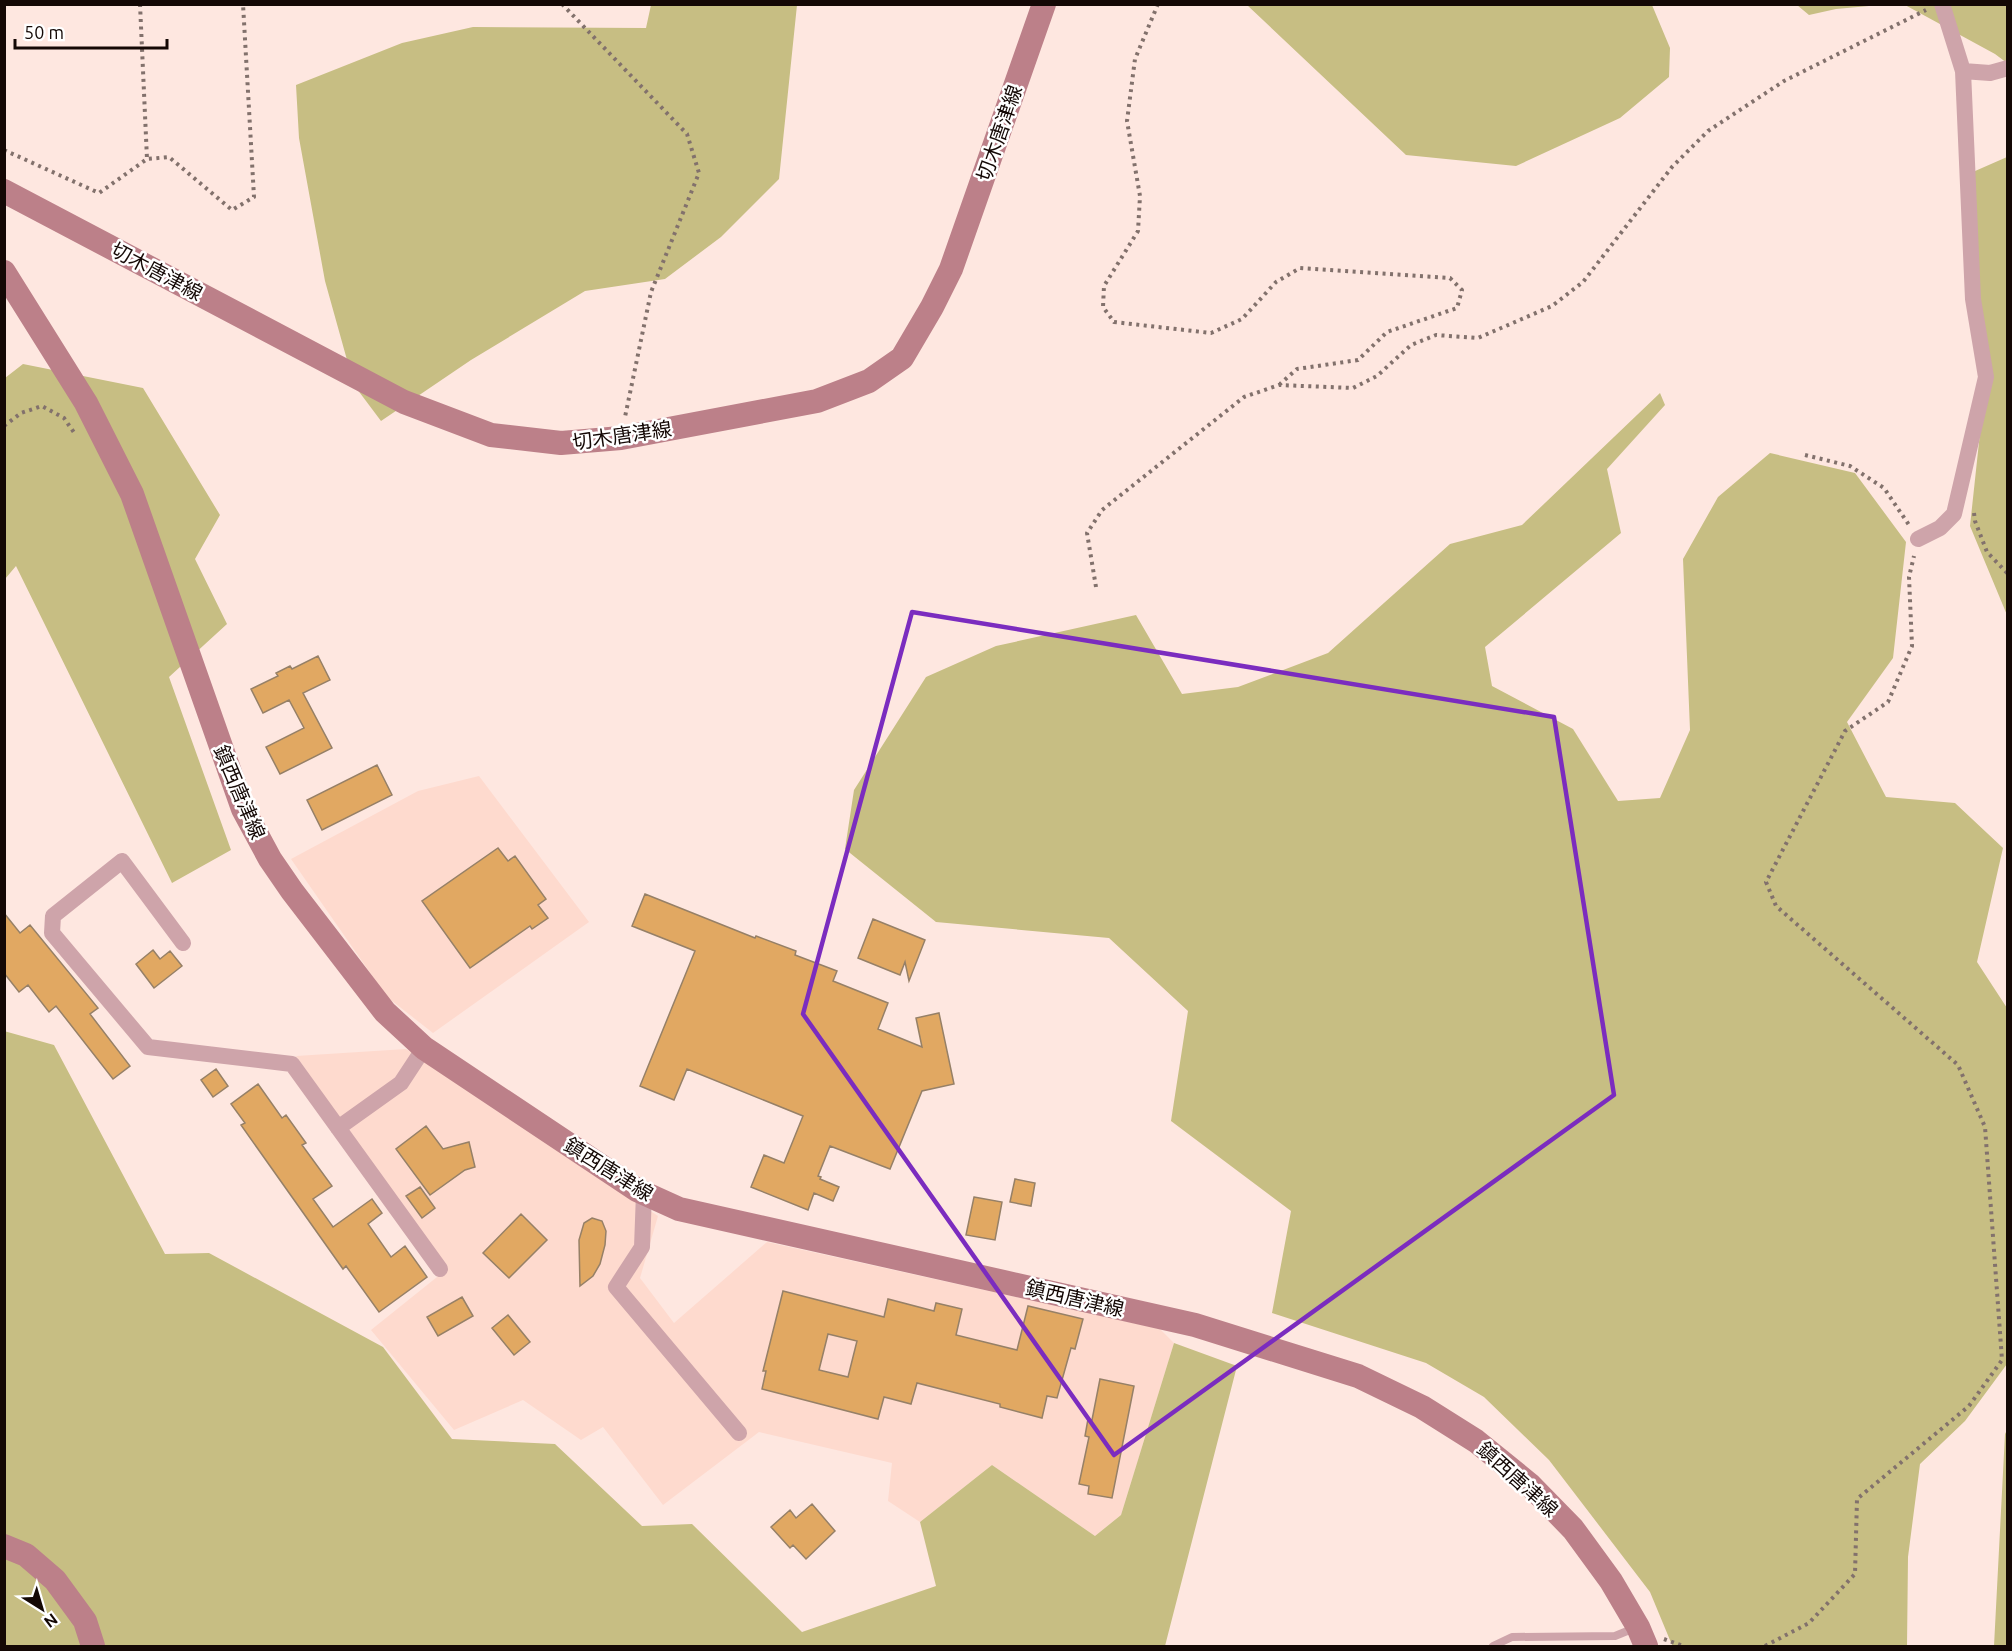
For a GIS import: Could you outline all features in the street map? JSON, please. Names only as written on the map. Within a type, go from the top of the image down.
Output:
[{"type":"main road","name":"切木唐津線","points":[[4,191],[404,402],[492,435],[561,443],[621,438],[817,401],[868,381],[902,358],[932,308],[951,269],[1044,4]]},
{"type":"main road","name":"鎮西唐津線","points":[[4,272],[86,403],[132,494],[248,819],[270,859],[292,891],[385,1012],[424,1048],[644,1193],[679,1209],[1195,1325],[1358,1376],[1422,1407],[1476,1441],[1529,1484],[1573,1528],[1611,1581],[1642,1637]]},
{"type":"main road","points":[[4,1546],[26,1556],[55,1580],[85,1621],[93,1647]]},
{"type":"street","points":[[1918,539],[1940,528],[1954,514],[1986,377],[1973,299],[1963,70],[1934,7]]},
{"type":"street","points":[[1963,70],[1990,73],[2007,68]]},
{"type":"street","points":[[183,943],[122,861],[53,916],[52,933],[148,1047],[292,1064],[440,1269]]},
{"type":"street","points":[[338,1128],[401,1083],[424,1048]]},
{"type":"street","points":[[644,1193],[642,1247],[616,1287],[739,1433]]},
{"type":"lane","points":[[1493,1647],[1512,1637],[1642,1637]]},
{"type":"path","points":[[140,4],[147,159]]},
{"type":"path","points":[[4,150],[99,193],[147,159],[169,157],[232,210],[255,197],[243,4]]},
{"type":"path","points":[[562,4],[687,134],[699,173],[651,292],[621,438]]},
{"type":"path","points":[[1158,4],[1135,59],[1127,121],[1140,196],[1138,231],[1104,286],[1103,307],[1114,322],[1211,333],[1242,319],[1276,282],[1300,268],[1450,278],[1462,290],[1457,308],[1386,332],[1358,360],[1297,369],[1279,385]]},
{"type":"path","points":[[1096,587],[1087,533],[1102,510],[1244,397],[1279,385],[1353,388],[1377,376],[1411,345],[1436,335],[1478,338],[1552,306],[1583,282],[1672,167],[1708,131],[1784,81],[1934,7]]},
{"type":"path","points":[[4,426],[21,413],[42,406],[64,418],[78,438]]},
{"type":"path","points":[[1764,1647],[1809,1623],[1855,1574],[1857,1499],[1969,1406],[2002,1360],[1985,1127],[1958,1065],[1776,906],[1767,882],[1845,731],[1888,702],[1912,646],[1909,577],[1918,539],[1884,488],[1850,466],[1805,455]]},
{"type":"path","points":[[1974,510],[1975,521],[1987,552],[2007,574]]},
{"type":"highlighted area","points":[[912,612],[1554,717],[1614,1095],[1114,1455],[803,1014]]},
{"type":"shaded area","points":[[651,5],[797,5],[779,179],[721,237],[665,279],[585,291],[471,360],[381,421],[354,385],[325,281],[299,138],[296,85],[402,43],[473,27],[646,28]]},
{"type":"shaded area","points":[[1247,5],[1652,5],[1670,48],[1669,77],[1620,118],[1516,166],[1406,155]]},
{"type":"shaded area","points":[[1797,5],[1880,5],[1836,9],[1809,15]]},
{"type":"shaded area","points":[[1905,5],[2007,5],[2007,63],[1995,54]]},
{"type":"shaded area","points":[[2007,157],[2007,615],[1970,526],[1987,368],[1966,175]]},
{"type":"shaded area","points":[[23,364],[143,388],[220,515],[195,559],[227,624],[169,677],[231,850],[172,883],[16,566],[5,579],[5,378]]},
{"type":"shaded area","points":[[1660,393],[1665,405],[1607,469],[1621,533],[1485,647],[1492,686],[1573,729],[1618,801],[1660,798],[1690,730],[1683,559],[1718,497],[1770,453],[1855,473],[1906,542],[1893,658],[1847,722],[1886,797],[1955,803],[2003,848],[1977,962],[2007,1008],[2007,1364],[1965,1421],[1920,1464],[1908,1557],[1907,1646],[1672,1645],[1650,1592],[1549,1460],[1484,1397],[1426,1363],[1272,1313],[1291,1211],[1171,1121],[1188,1011],[1109,938],[936,922],[845,849],[854,790],[926,677],[996,646],[1136,615],[1182,694],[1238,687],[1328,653],[1450,544],[1522,525]]},
{"type":"shaded area","points":[[479,776],[589,922],[433,1033],[387,997],[291,859],[418,791]]},
{"type":"shaded area","points":[[4,1031],[54,1045],[165,1254],[209,1253],[383,1347],[452,1439],[555,1444],[642,1526],[692,1524],[802,1632],[936,1586],[920,1522],[992,1465],[1095,1536],[1121,1515],[1174,1343],[1237,1366],[1165,1646],[5,1646]]},
{"type":"shaded area","points":[[406,1049],[658,1216],[640,1278],[674,1323],[767,1242],[1160,1329],[1174,1343],[1121,1515],[1095,1536],[992,1465],[920,1522],[888,1501],[892,1463],[759,1432],[663,1505],[603,1427],[581,1440],[523,1400],[454,1430],[371,1330],[447,1269],[296,1056]]},
{"type":"shaded area","points":[[2007,1430],[2007,1646],[1994,1646],[2005,1434]]},
{"type":"building","points":[[318,656],[330,680],[303,693],[332,748],[280,774],[266,747],[304,728],[289,700],[263,713],[251,689],[278,676],[276,673],[290,666],[292,669]]},
{"type":"building","points":[[377,765],[392,795],[322,830],[307,800]]},
{"type":"building","points":[[498,848],[508,861],[515,856],[546,899],[538,905],[548,918],[532,929],[530,926],[470,968],[422,901]]},
{"type":"building","points":[[645,894],[755,938],[756,936],[796,951],[795,955],[837,971],[833,981],[888,1003],[878,1029],[922,1047],[916,1018],[939,1013],[954,1084],[922,1091],[890,1169],[830,1146],[818,1176],[839,1187],[833,1201],[814,1193],[808,1210],[751,1187],[764,1155],[784,1163],[803,1116],[687,1069],[674,1100],[640,1086],[695,951],[632,926]]},
{"type":"building","points":[[4,913],[20,933],[30,925],[98,1008],[90,1014],[130,1066],[113,1079],[56,1006],[49,1012],[28,985],[19,992],[4,973]]},
{"type":"building","points":[[873,919],[925,940],[909,981],[905,962],[900,975],[858,958]]},
{"type":"building","points":[[153,950],[160,959],[170,951],[182,966],[154,988],[136,964]]},
{"type":"building","points":[[216,1069],[228,1086],[213,1097],[201,1080]]},
{"type":"building","points":[[258,1084],[282,1118],[286,1115],[306,1143],[302,1145],[332,1186],[313,1199],[333,1227],[372,1199],[382,1213],[368,1224],[391,1257],[405,1246],[427,1277],[379,1312],[346,1266],[343,1269],[241,1125],[245,1123],[231,1104]]},
{"type":"building","points":[[426,1126],[443,1149],[469,1142],[475,1167],[465,1170],[430,1195],[396,1149]]},
{"type":"building","points":[[1015,1179],[1035,1183],[1031,1206],[1010,1202]]},
{"type":"building","points":[[420,1187],[435,1208],[422,1218],[406,1196]]},
{"type":"building","points":[[974,1197],[1002,1202],[995,1240],[966,1235]]},
{"type":"building","points":[[521,1214],[547,1240],[509,1278],[483,1253]]},
{"type":"building","points":[[592,1218],[602,1221],[606,1231],[605,1245],[600,1264],[593,1276],[580,1286],[579,1240],[584,1223]]},
{"type":"building","points":[[783,1291],[884,1317],[888,1299],[934,1311],[936,1303],[962,1309],[956,1335],[1017,1350],[1028,1306],[1083,1319],[1075,1349],[1071,1348],[1057,1398],[1047,1396],[1042,1418],[1000,1407],[1000,1404],[917,1383],[911,1404],[884,1397],[878,1419],[762,1389],[766,1371],[763,1371]],"holes":[[[828,1334],[857,1341],[848,1377],[819,1370]]]},
{"type":"building","points":[[462,1297],[473,1316],[438,1336],[427,1317]]},
{"type":"building","points":[[508,1315],[530,1342],[514,1355],[492,1328]]},
{"type":"building","points":[[1100,1379],[1134,1386],[1112,1498],[1088,1494],[1089,1486],[1079,1484],[1089,1437],[1085,1436],[1088,1419],[1092,1420]]},
{"type":"building","points":[[812,1504],[835,1531],[806,1559],[793,1545],[790,1548],[771,1527],[790,1510],[796,1518]]}]
